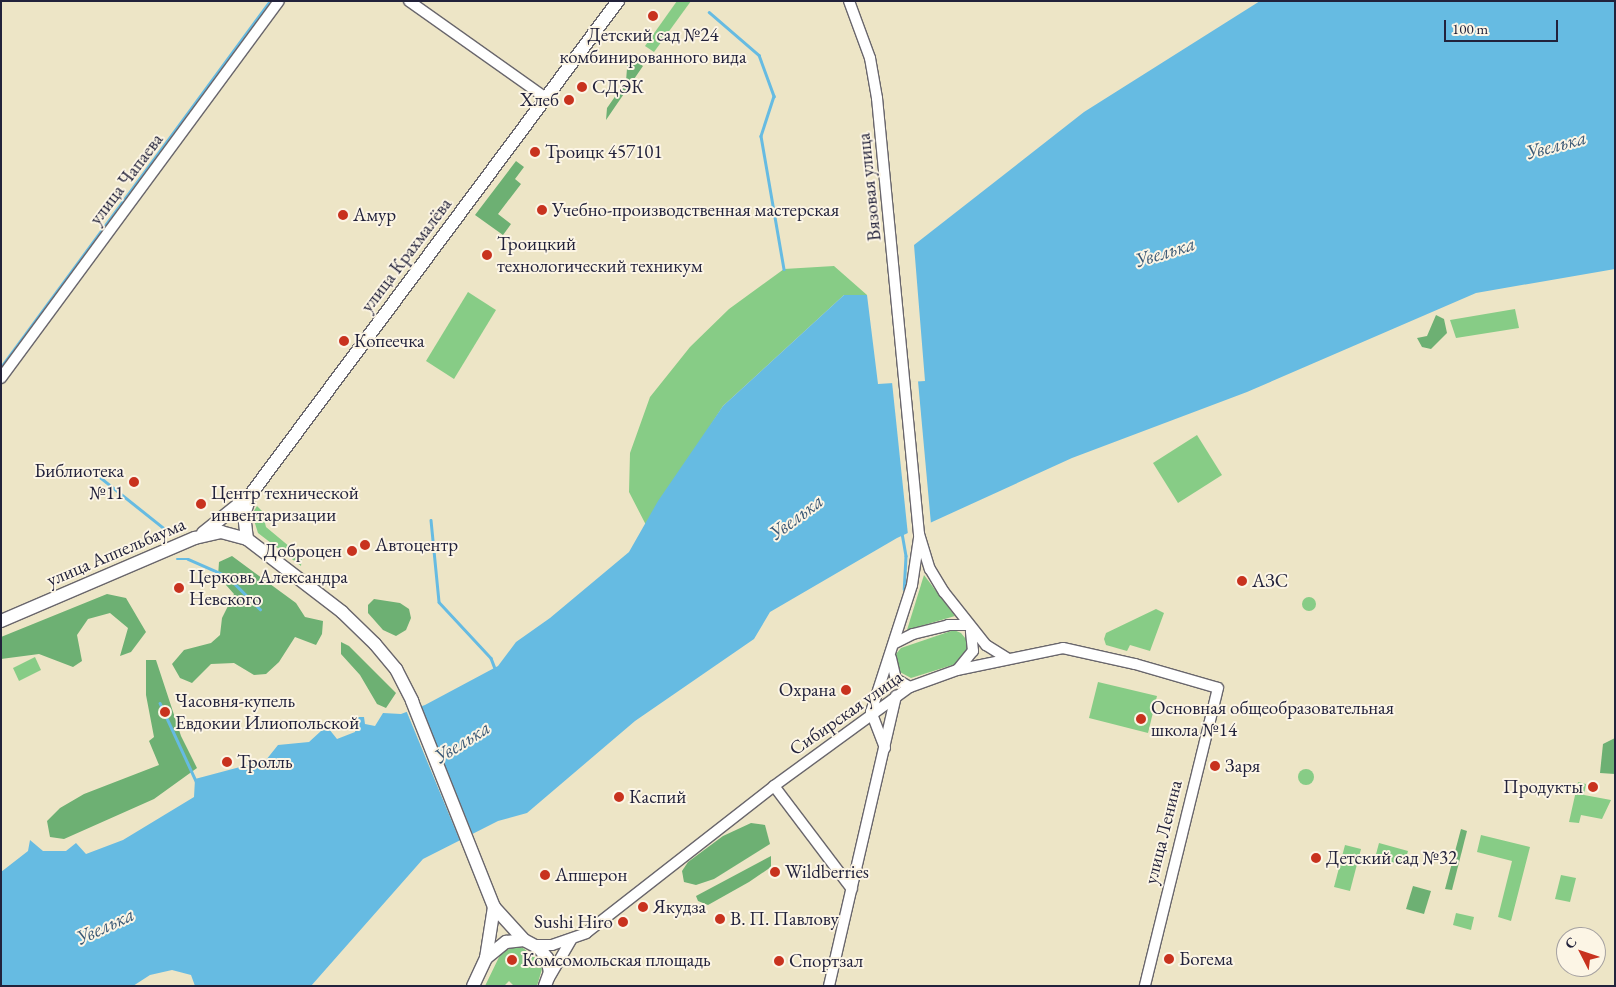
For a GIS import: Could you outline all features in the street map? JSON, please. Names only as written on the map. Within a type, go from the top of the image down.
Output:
[{"type":"main road","name":"улица Крахмалёва","points":[[247,539],[244,515],[251,494],[618,1]]},
{"type":"main road","points":[[195,538],[234,511],[251,494]]},
{"type":"main road","name":"улица Аппельбаума","points":[[1,621],[195,538],[221,532],[247,539]]},
{"type":"main road","points":[[247,539],[366,634],[393,665],[412,702],[494,908],[547,958],[547,982]]},
{"type":"main road","points":[[473,986],[486,958],[494,908]]},
{"type":"main road","points":[[486,958],[506,942],[530,942]]},
{"type":"street","name":"улица Чапаева","points":[[1,378],[279,1]]},
{"type":"street","points":[[409,1],[546,98]]},
{"type":"street","name":"Вязовая улица","points":[[849,1],[868,50],[877,98],[919,534]]},
{"type":"street","points":[[919,534],[934,577],[968,627],[995,653],[1008,659]]},
{"type":"street","points":[[886,748],[871,712],[895,643],[912,585],[919,534]]},
{"type":"street","points":[[895,643],[913,634],[948,625],[968,627]]},
{"type":"street","points":[[958,670],[973,651],[968,627]]},
{"type":"street","name":"Сибирская улица","points":[[530,942],[571,940],[586,933],[871,712],[910,687],[958,670],[1062,648],[1135,664],[1218,688]]},
{"type":"street","points":[[891,655],[893,674],[910,687]]},
{"type":"street","name":"улица Ленина","points":[[1144,986],[1218,688]]},
{"type":"street","points":[[829,986],[886,748],[896,696]]},
{"type":"street","points":[[774,786],[852,890]]},
{"type":"street","points":[[547,982],[571,940]]},
{"type":"green space","points":[[677,1],[691,1],[654,52],[645,46]]},
{"type":"green space","points":[[628,56],[643,66],[606,120],[607,108],[626,81]]},
{"type":"green space","points":[[516,161],[524,167],[515,179],[521,184],[498,214],[511,224],[503,235],[475,215]]},
{"type":"green space","points":[[834,266],[867,295],[844,295],[723,406],[646,525],[629,492],[630,453],[650,397],[690,347],[729,309],[784,269]]},
{"type":"green space","points":[[468,292],[496,310],[454,379],[426,361]]},
{"type":"green space","points":[[1515,309],[1519,328],[1456,338],[1450,320]]},
{"type":"green space","points":[[1436,315],[1444,319],[1447,333],[1431,349],[1422,347],[1417,338],[1427,336]]},
{"type":"green space","points":[[1197,435],[1222,475],[1178,503],[1153,463]]},
{"type":"green space","points":[[257,506],[262,511],[266,527],[302,557],[301,566],[258,533],[252,514]]},
{"type":"green space","points":[[232,556],[296,603],[305,617],[323,621],[322,634],[316,645],[295,637],[279,662],[266,674],[254,675],[234,663],[211,664],[192,683],[180,678],[172,664],[184,650],[211,643],[220,635],[222,618],[234,594],[218,576],[219,562]]},
{"type":"green space","points":[[924,575],[955,616],[907,630]]},
{"type":"green space","points":[[107,594],[126,598],[146,632],[131,652],[120,656],[128,628],[110,613],[88,619],[77,635],[82,661],[73,667],[39,654],[1,659],[1,637]]},
{"type":"green space","points":[[1306,597],[1312,597],[1316,604],[1312,611],[1306,611],[1302,607],[1302,601]]},
{"type":"green space","points":[[374,599],[400,603],[409,609],[411,618],[406,630],[396,636],[383,630],[368,613],[368,605]]},
{"type":"green space","points":[[1156,609],[1164,613],[1150,651],[1130,645],[1127,651],[1106,645],[1104,639],[1106,633]]},
{"type":"green space","points":[[954,630],[961,633],[970,644],[969,652],[962,662],[911,678],[898,671],[896,654],[901,648]]},
{"type":"green space","points":[[341,642],[349,646],[396,693],[386,708],[377,704],[360,675],[341,654]]},
{"type":"green space","points":[[35,657],[41,670],[19,681],[13,668]]},
{"type":"green space","points":[[146,660],[156,660],[181,736],[197,768],[154,799],[64,839],[50,837],[47,821],[60,808],[84,794],[159,765],[149,741],[154,737],[146,695]]},
{"type":"green space","points":[[1098,682],[1157,696],[1148,733],[1089,718]]},
{"type":"green space","points":[[1615,738],[1615,774],[1600,773],[1603,744]]},
{"type":"green space","points":[[1303,769],[1309,769],[1314,774],[1312,783],[1303,785],[1298,780],[1298,774]]},
{"type":"green space","points":[[1578,782],[1586,784],[1584,795],[1611,800],[1602,819],[1581,815],[1579,823],[1569,822]]},
{"type":"green space","points":[[751,823],[765,825],[770,844],[714,879],[696,885],[684,882],[682,871],[688,862],[723,836]]},
{"type":"green space","points":[[1461,829],[1467,831],[1452,890],[1445,889]]},
{"type":"green space","points":[[1481,835],[1530,847],[1511,921],[1498,917],[1512,861],[1477,852]]},
{"type":"green space","points":[[1379,843],[1408,851],[1404,865],[1375,858]]},
{"type":"green space","points":[[1345,845],[1361,849],[1350,891],[1334,887]]},
{"type":"green space","points":[[771,856],[771,867],[749,882],[708,905],[698,901],[696,896]]},
{"type":"green space","points":[[1561,875],[1576,878],[1570,902],[1555,899]]},
{"type":"green space","points":[[1413,886],[1431,891],[1424,914],[1406,909]]},
{"type":"green space","points":[[1456,913],[1474,917],[1471,930],[1453,925]]},
{"type":"green space","points":[[513,947],[523,948],[539,961],[542,969],[537,986],[514,986],[509,981],[504,986],[485,986],[501,953]]},
{"type":"water","name":"Увелька","points":[[1260,1],[1615,1],[1615,269],[1476,293],[1247,392],[1072,458],[897,538],[770,612],[754,639],[635,721],[527,813],[498,821],[423,859],[311,986],[195,986],[191,975],[172,970],[150,975],[133,986],[1,986],[1,872],[28,851],[30,840],[43,851],[66,851],[76,843],[86,854],[123,840],[194,797],[195,779],[266,760],[278,745],[309,742],[321,731],[329,729],[337,739],[355,732],[358,717],[364,717],[365,724],[375,726],[383,713],[401,714],[425,705],[498,666],[516,642],[550,618],[629,552],[658,501],[723,406],[844,295],[867,295],[878,384],[925,381],[914,245],[1084,112]]},
{"type":"pier","points":[[918,381],[931,524],[908,535],[892,382]]},
{"type":"pier","points":[[420,704],[473,835],[460,841],[406,710]]},
{"type":"waterway","points":[[1,367],[270,1]]},
{"type":"waterway","points":[[709,12],[759,55],[774,96],[761,136],[784,269]]},
{"type":"waterway","points":[[96,474],[165,529]]},
{"type":"waterway","points":[[431,520],[439,602],[491,658],[496,671]]},
{"type":"waterway","points":[[902,533],[906,556],[904,589],[907,589]]},
{"type":"waterway","points":[[177,559],[188,559],[227,576],[260,609]]},
{"type":"waterway","points":[[160,703],[196,781]]},
{"type":"place","name":"Детский сад №24 комбинированного вида","points":[[653,16]]},
{"type":"place","name":"СДЭК","points":[[582,87]]},
{"type":"place","name":"Хлеб","points":[[569,100]]},
{"type":"place","name":"Троицк 457101","points":[[535,152]]},
{"type":"place","name":"Учебно-производственная мастерская","points":[[542,210]]},
{"type":"place","name":"Амур","points":[[343,215]]},
{"type":"place","name":"Троицкий технологический техникум","points":[[487,255]]},
{"type":"place","name":"Копеечка","points":[[344,341]]},
{"type":"place","name":"Библиотека №11","points":[[134,482]]},
{"type":"place","name":"Центр технической инвентаризации","points":[[201,504]]},
{"type":"place","name":"Автоцентр","points":[[365,545]]},
{"type":"place","name":"Доброцен","points":[[352,551]]},
{"type":"place","name":"АЗС","points":[[1242,581]]},
{"type":"place","name":"Церковь Александра Невского","points":[[179,588]]},
{"type":"place","name":"Охрана","points":[[846,690]]},
{"type":"place","name":"Часовня-купель Евдокии Илиопольской","points":[[165,712]]},
{"type":"place","name":"Основная общеобразовательная школа №14","points":[[1141,719]]},
{"type":"place","name":"Тролль","points":[[227,762]]},
{"type":"place","name":"Заря","points":[[1215,766]]},
{"type":"place","name":"Продукты","points":[[1593,787]]},
{"type":"place","name":"Каспий","points":[[619,797]]},
{"type":"place","name":"Детский сад №32","points":[[1316,858]]},
{"type":"place","name":"Wildberries","points":[[775,872]]},
{"type":"place","name":"Апшерон","points":[[545,875]]},
{"type":"place","name":"Якудза","points":[[643,907]]},
{"type":"place","name":"В. П. Павлову","points":[[720,919]]},
{"type":"place","name":"Sushi Hiro","points":[[623,922]]},
{"type":"place","name":"Богема","points":[[1169,959]]},
{"type":"place","name":"Комсомольская площадь","points":[[512,960]]},
{"type":"place","name":"Спортзал","points":[[779,961]]}]
